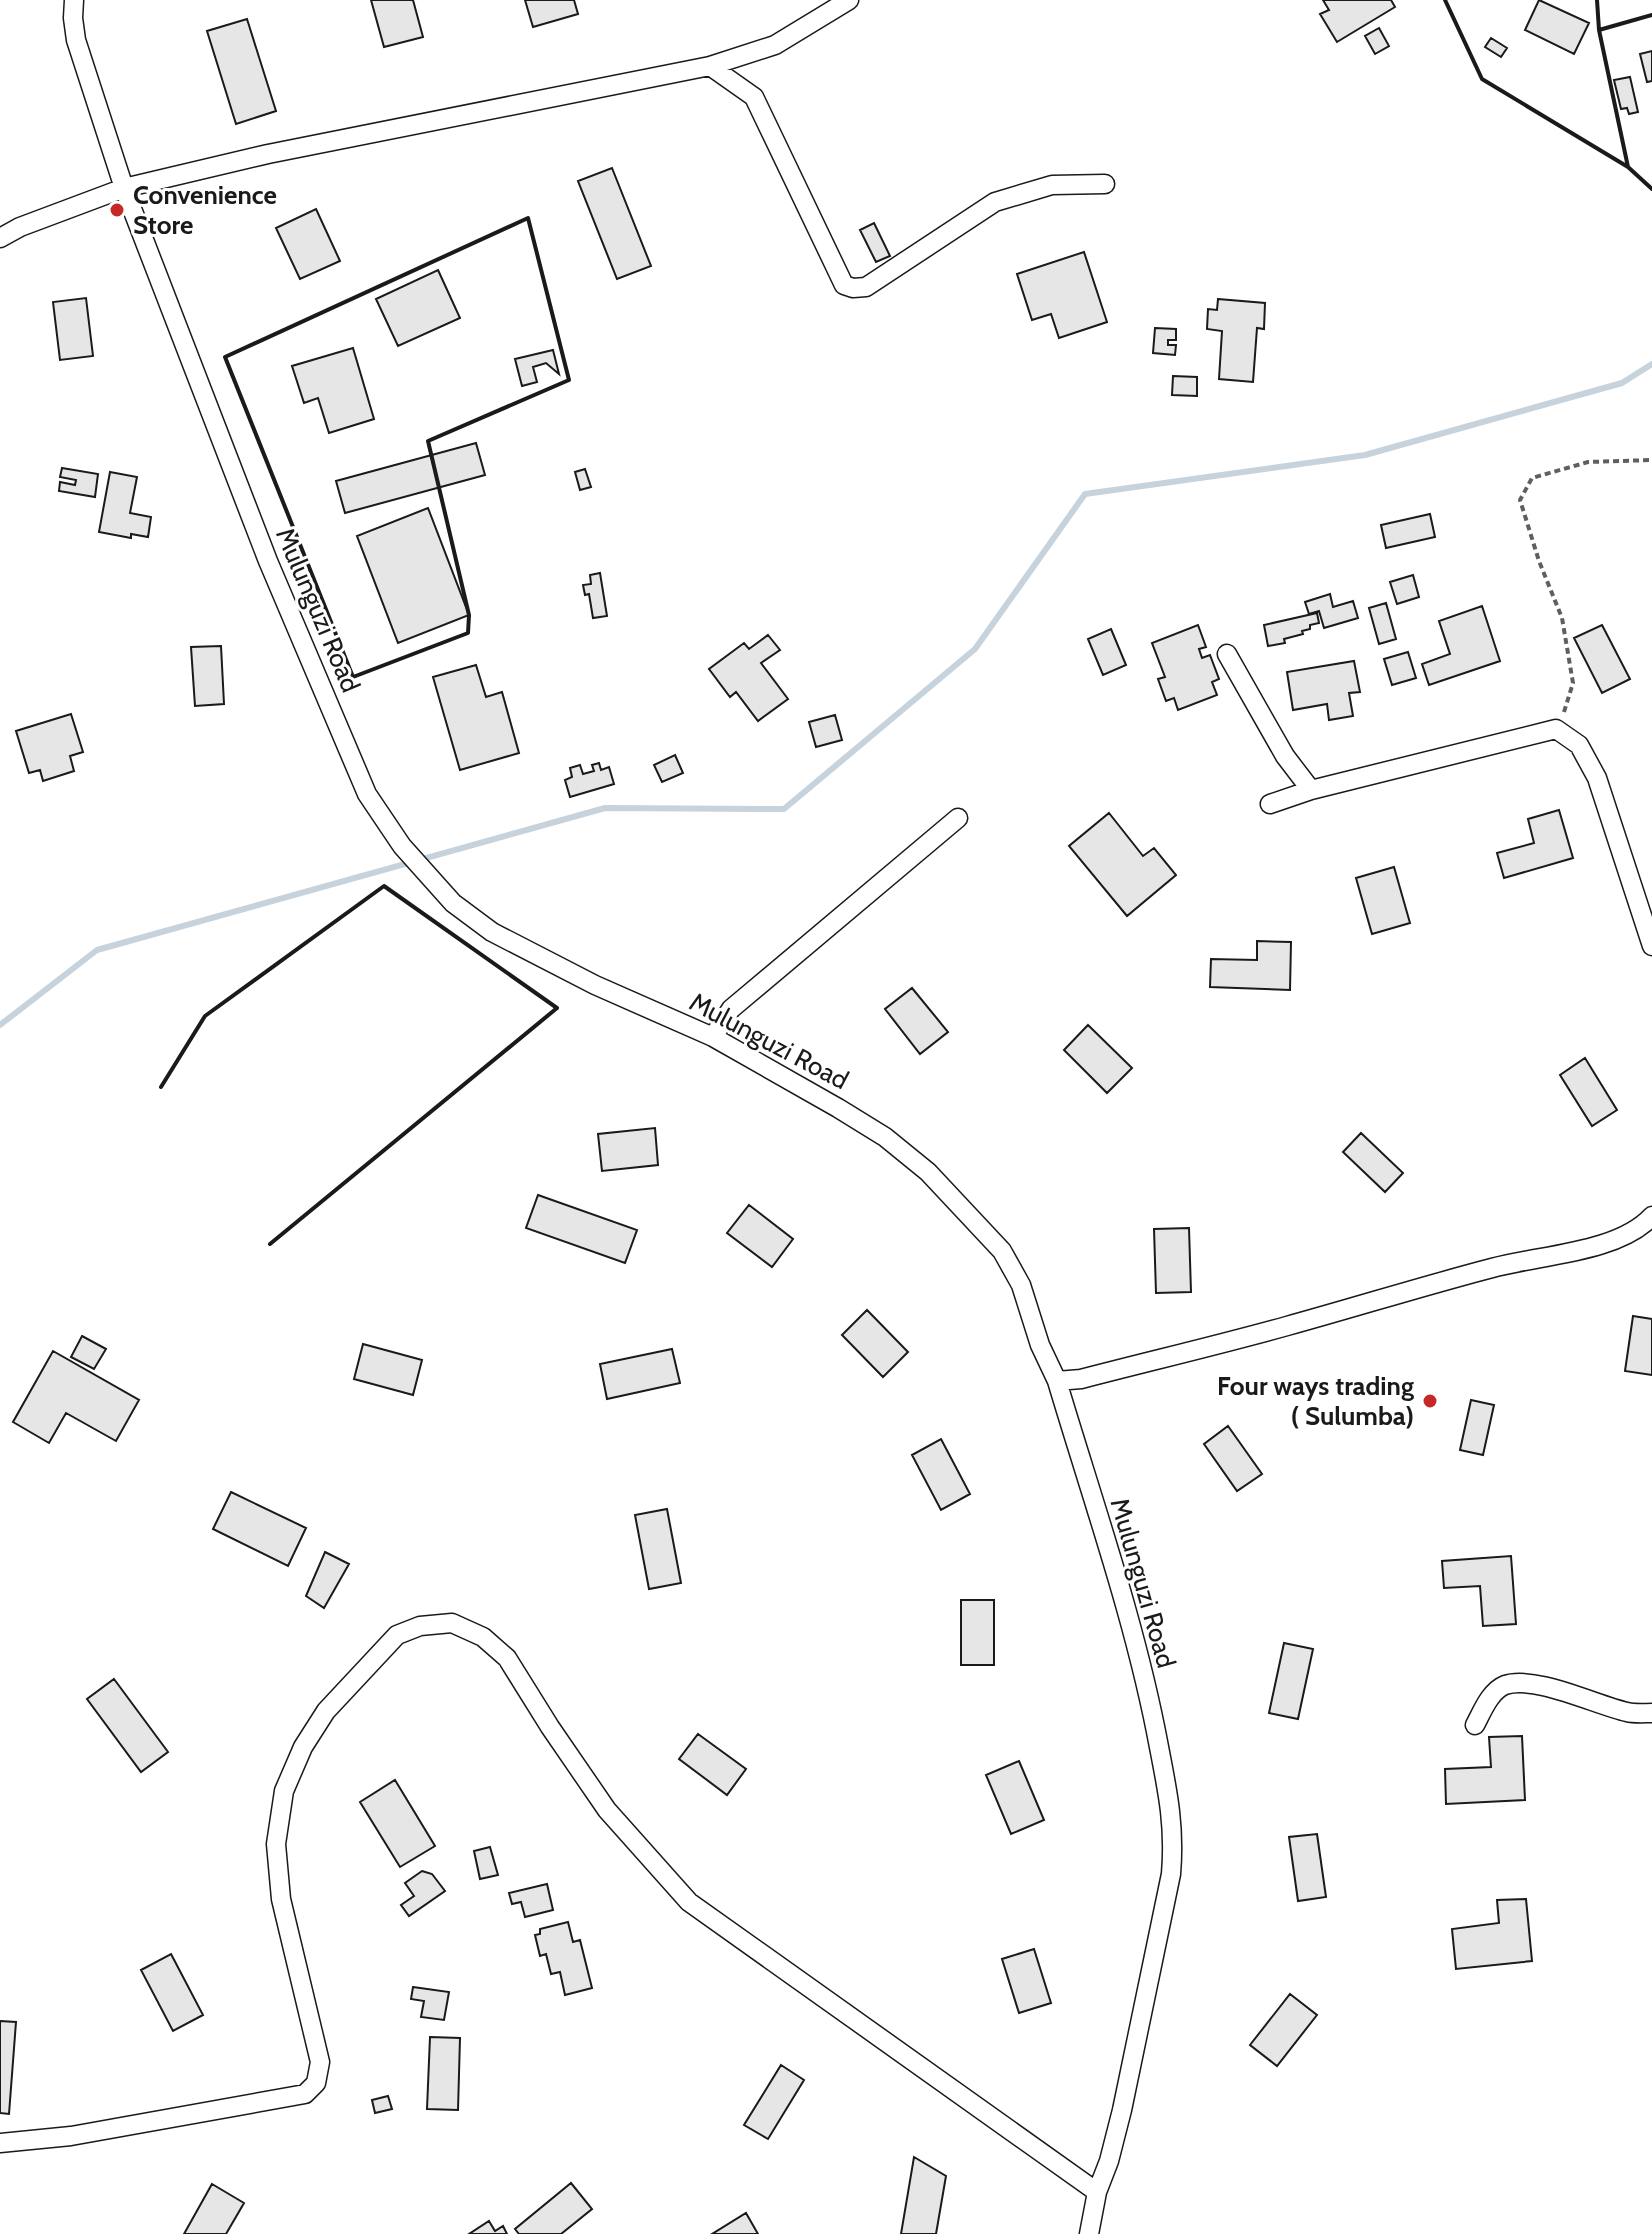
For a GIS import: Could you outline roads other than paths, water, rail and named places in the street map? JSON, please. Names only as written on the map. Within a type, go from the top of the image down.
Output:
[{"type":"street","name":"Mulunguzi Road","points":[[74,0],[76,40],[124,188],[274,575],[367,794],[402,846],[453,903],[492,932],[583,979],[713,1037],[885,1137],[928,1172],[1002,1251],[1021,1285],[1040,1345],[1057,1381],[1137,1651],[1154,1720],[1174,1839],[1171,1874],[1122,2110],[1109,2161],[1097,2192],[1089,2234]]},
{"type":"street","points":[[0,238],[20,227],[124,188],[268,154],[710,66],[775,45],[849,0]]},
{"type":"street","points":[[710,66],[754,97],[844,285],[853,288],[866,287],[995,202],[1052,185],[1105,184]]},
{"type":"street","points":[[1227,654],[1285,756],[1311,790]]},
{"type":"street","points":[[1270,804],[1311,790],[1556,729],[1579,745],[1597,778],[1652,946]]},
{"type":"street","points":[[713,1037],[731,1009],[958,818]]},
{"type":"street","points":[[1057,1381],[1081,1379],[1270,1331],[1494,1267],[1588,1248],[1645,1224],[1652,1216]]},
{"type":"street","points":[[0,2143],[71,2136],[305,2094],[316,2083],[320,2062],[281,1899],[276,1844],[284,1791],[303,1747],[326,1711],[397,1635],[420,1626],[452,1623],[483,1637],[507,1658],[607,1810],[689,1902],[1097,2192]]},
{"type":"street","points":[[1475,1725],[1494,1693],[1503,1686],[1520,1683],[1563,1691],[1630,1713],[1652,1713]]},
{"type":"waterway","points":[[0,1025],[97,950],[605,808],[784,809],[975,649],[1085,494],[1365,455],[1622,383],[1652,364]]},
{"type":"place","name":"Convenience Store","points":[[117,210]]},
{"type":"place","name":"Four ways trading ( Sulumba)","points":[[1430,1401]]}]
